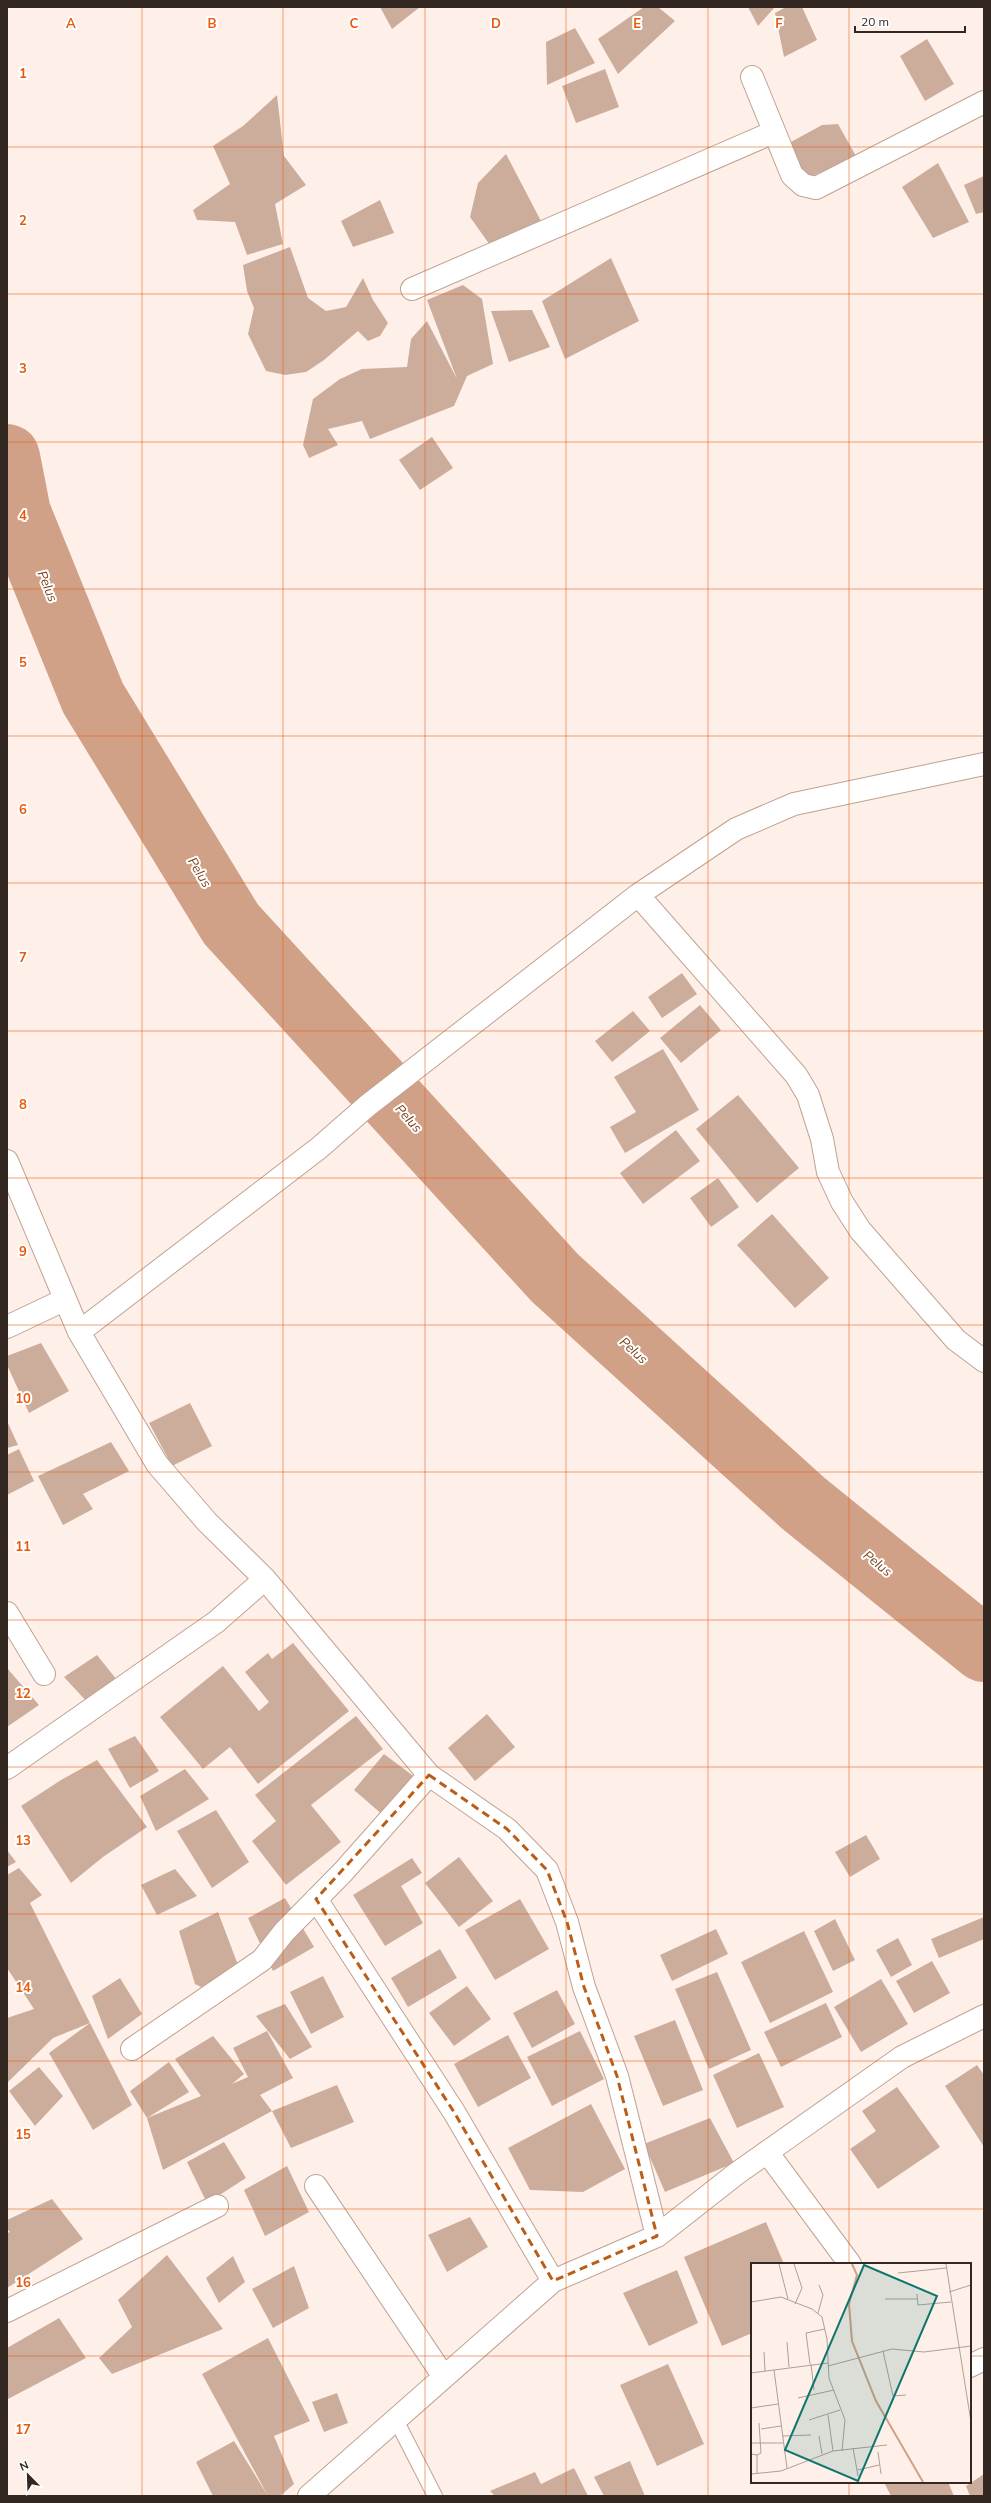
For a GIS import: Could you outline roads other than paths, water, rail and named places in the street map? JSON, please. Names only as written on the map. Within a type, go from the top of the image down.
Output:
[{"type":"street","points":[[752,77],[792,175],[803,185],[816,188],[984,102]]},
{"type":"street","points":[[412,289],[774,132]]},
{"type":"street","points":[[79,1332],[319,1148],[367,1106],[638,895],[736,829],[794,804],[984,764]]},
{"type":"street","points":[[638,895],[796,1075],[808,1095],[816,1118],[828,1172],[842,1202],[860,1230],[956,1340],[984,1361]]},
{"type":"street","points":[[7,1161],[20,1189],[64,1300],[79,1332],[157,1464],[207,1522],[265,1579],[419,1788],[507,1829],[547,1870],[567,1922],[584,1987],[617,2076],[657,2236]]},
{"type":"street","points":[[7,1327],[64,1300]]},
{"type":"street","points":[[7,1768],[223,1616],[265,1579]]},
{"type":"street","points":[[7,1613],[44,1674]]},
{"type":"street","points":[[132,2049],[262,1960],[284,1932],[419,1788]]},
{"type":"street","points":[[316,1899],[454,2112],[553,2281]]},
{"type":"street","points":[[309,2496],[553,2281],[657,2236],[767,2152],[902,2057],[984,2016]]},
{"type":"street","points":[[767,2152],[849,2263]]},
{"type":"street","points":[[316,2186],[444,2377]]},
{"type":"street","points":[[7,2311],[217,2206]]},
{"type":"street","points":[[971,2366],[984,2359]]},
{"type":"lane","points":[[396,2420],[435,2496]]},
{"type":"waterway","name":"Pelus","points":[[7,457],[18,513],[93,698],[231,924],[555,1278],[803,1503],[984,1649]]}]
